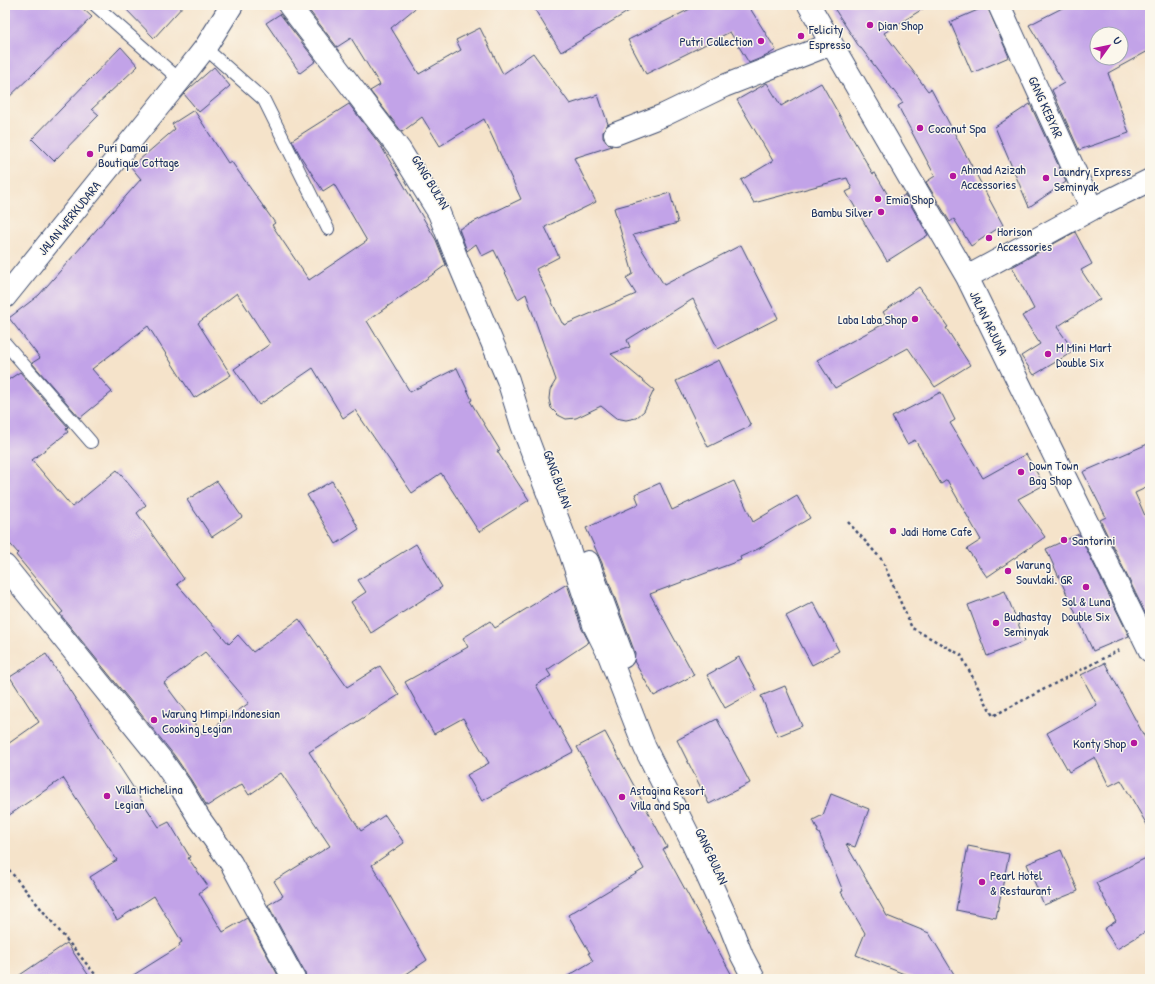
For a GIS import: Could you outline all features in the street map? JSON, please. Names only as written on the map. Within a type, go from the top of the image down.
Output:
[{"type":"street","name":"JALAN WERKUDARA","points":[[5,297],[205,48],[232,5]]},
{"type":"street","points":[[288,5],[400,150],[439,213],[508,380],[522,424],[569,549],[594,625],[609,655],[645,748],[690,840],[731,928],[742,956],[754,979]]},
{"type":"street","name":"GANG BULAN","points":[[302,5],[410,145],[447,205],[469,258],[502,328],[627,667],[647,716],[769,979]]},
{"type":"street","name":"JALAN ARJUNA","points":[[808,5],[967,277],[1146,644]]},
{"type":"street","name":"GANG KEBYAR","points":[[999,5],[1092,209]]},
{"type":"street","points":[[615,134],[664,116],[724,86],[831,44]]},
{"type":"street","points":[[967,277],[1092,209],[1150,180]]},
{"type":"street","points":[[8,579],[164,763],[199,818],[231,863],[294,979]]},
{"type":"lane","points":[[95,5],[180,80]]},
{"type":"lane","points":[[205,48],[264,100],[328,229]]},
{"type":"lane","points":[[5,343],[90,442]]},
{"type":"path","points":[[848,522],[882,560],[912,628],[961,655],[992,716],[1146,644]]},
{"type":"path","points":[[5,865],[99,979]]},
{"type":"building","points":[[5,5],[79,5],[92,17],[5,101]]},
{"type":"building","points":[[122,5],[184,5],[154,38]]},
{"type":"building","points":[[305,5],[419,5],[391,28],[419,74],[461,50],[456,40],[480,28],[503,74],[533,53],[570,104],[598,95],[608,124],[603,132],[603,138],[612,146],[574,158],[596,202],[545,227],[559,257],[536,269],[564,325],[636,294],[626,278],[633,274],[614,208],[670,193],[678,223],[633,235],[664,285],[741,245],[778,318],[718,349],[693,299],[627,340],[630,347],[611,354],[654,390],[644,411],[636,418],[626,420],[616,418],[601,406],[576,418],[566,419],[558,415],[551,408],[549,399],[550,390],[556,380],[526,294],[518,299],[494,250],[482,256],[476,244],[467,251],[459,229],[521,199],[484,119],[440,146],[422,117],[402,132],[370,91],[380,85],[351,38],[337,47]]},
{"type":"building","points":[[532,5],[639,5],[561,52]]},
{"type":"building","points":[[698,5],[748,5],[776,50],[749,63],[730,32],[646,74],[628,40]]},
{"type":"building","points":[[832,5],[929,5],[884,33],[928,91],[931,89],[1003,225],[971,246],[954,219],[950,222],[926,182],[935,176],[898,106],[903,103],[860,48]]},
{"type":"building","points":[[1068,5],[1150,5],[1150,50],[1129,62],[1129,26],[1089,26],[1089,66],[1121,66],[1108,73],[1129,133],[1079,150],[1052,90],[1064,83],[1029,25]]},
{"type":"building","points":[[987,6],[1009,57],[972,73],[950,22]]},
{"type":"building","points":[[280,14],[316,61],[300,73],[266,23]]},
{"type":"building","points":[[121,47],[138,66],[92,109],[99,115],[54,161],[32,139]]},
{"type":"building","points":[[214,67],[230,86],[199,112],[184,94]]},
{"type":"building","points":[[767,83],[781,106],[821,83],[873,174],[875,173],[892,202],[905,195],[928,235],[887,261],[846,192],[852,189],[847,178],[754,203],[741,180],[773,161],[737,100]]},
{"type":"building","points":[[349,104],[381,146],[436,240],[446,265],[367,321],[410,392],[457,368],[472,400],[470,401],[500,450],[497,451],[529,500],[479,532],[441,473],[412,493],[355,410],[343,418],[313,368],[259,405],[234,369],[270,344],[237,293],[198,323],[231,375],[194,398],[148,326],[92,369],[112,392],[80,418],[32,363],[40,358],[9,318],[39,295],[141,179],[131,167],[175,129],[172,124],[194,110],[228,163],[231,161],[275,223],[272,225],[309,280],[367,241],[334,184],[323,191],[292,140]]},
{"type":"building","points":[[1030,104],[1066,182],[1029,207],[995,127]]},
{"type":"building","points":[[1075,232],[1092,264],[1081,270],[1100,299],[1057,327],[1074,351],[1034,375],[1021,356],[1040,344],[1022,316],[1034,309],[1012,267]]},
{"type":"building","points":[[919,287],[948,327],[946,328],[970,365],[935,387],[908,348],[835,388],[817,360],[889,321],[883,312]]},
{"type":"building","points":[[719,360],[751,426],[708,447],[676,381]]},
{"type":"building","points":[[20,372],[68,427],[66,429],[68,432],[32,460],[72,507],[117,470],[146,505],[137,513],[184,579],[177,584],[229,644],[238,635],[253,652],[299,619],[347,687],[380,666],[399,695],[309,752],[361,831],[385,815],[404,843],[372,865],[427,960],[399,979],[306,979],[305,973],[268,905],[283,896],[274,881],[330,846],[281,773],[249,795],[242,784],[207,806],[174,755],[60,614],[63,612],[16,555],[18,553],[5,538],[5,382]],"holes":[[[205,652],[249,703],[203,735],[164,683]]]},
{"type":"building","points":[[941,392],[955,420],[950,423],[983,478],[1026,454],[1044,485],[1018,499],[1045,537],[987,577],[967,549],[981,540],[947,480],[941,484],[915,440],[907,444],[892,417]]},
{"type":"building","points":[[1150,443],[1150,486],[1135,493],[1150,527],[1150,623],[1100,520],[1106,517],[1083,472]]},
{"type":"building","points":[[217,481],[242,517],[212,537],[187,500]]},
{"type":"building","points":[[332,481],[359,529],[336,544],[307,495]]},
{"type":"building","points":[[734,481],[753,522],[797,496],[810,518],[758,549],[740,557],[741,560],[650,594],[694,675],[654,696],[634,661],[635,653],[602,563],[586,528],[639,504],[635,494],[660,483],[672,510]]},
{"type":"building","points":[[1079,534],[1129,636],[1093,651],[1046,549]]},
{"type":"building","points":[[416,544],[442,587],[371,633],[351,602],[366,592],[358,580]]},
{"type":"building","points":[[567,584],[582,629],[589,642],[547,670],[551,676],[536,685],[573,752],[482,801],[467,775],[489,763],[463,718],[434,734],[405,682],[468,647],[463,638],[490,621],[495,628]]},
{"type":"building","name":"Budhastay Seminyak","points":[[1005,591],[1025,641],[987,656],[968,605]]},
{"type":"building","points":[[813,602],[839,651],[812,665],[786,616]]},
{"type":"building","points":[[46,654],[159,827],[169,822],[190,857],[188,858],[208,886],[199,893],[223,932],[247,918],[280,979],[127,979],[180,946],[179,944],[182,942],[154,896],[117,920],[90,877],[117,860],[63,778],[5,818],[5,746],[39,722],[10,677]]},
{"type":"building","points":[[739,657],[757,690],[725,708],[707,675]]},
{"type":"building","points":[[1105,663],[1150,747],[1150,830],[1121,780],[1109,786],[1095,757],[1069,772],[1047,733],[1097,705],[1081,675]]},
{"type":"building","points":[[785,686],[802,726],[778,736],[761,696]]},
{"type":"building","points":[[717,719],[750,783],[709,804],[677,740]]},
{"type":"building","points":[[605,732],[667,847],[663,849],[734,979],[563,979],[593,961],[568,915],[644,869],[577,747]]},
{"type":"building","points":[[831,794],[869,809],[855,847],[846,844],[887,916],[929,933],[957,979],[917,979],[856,955],[865,933],[841,892],[843,891],[813,820],[823,815]]},
{"type":"building","name":"Pearl Hotel & Restaurant","points":[[968,846],[1009,854],[996,918],[956,910]]},
{"type":"building","points":[[1061,850],[1078,891],[1044,905],[1027,864]]},
{"type":"building","points":[[1150,856],[1150,929],[1117,949],[1104,929],[1116,921],[1096,883]]},
{"type":"building","points":[[67,943],[91,979],[14,979]]},
{"type":"place","name":"Dian Shop","points":[[870,25]]},
{"type":"place","name":"Felicity Espresso","points":[[801,36]]},
{"type":"place","name":"Putri Collection","points":[[761,41]]},
{"type":"place","name":"Coconut Spa","points":[[920,128]]},
{"type":"place","name":"Puri Damai Boutique Cottage","points":[[90,154]]},
{"type":"place","name":"Ahmad Azizah Accessories","points":[[953,176]]},
{"type":"place","name":"Laundry Express Seminyak","points":[[1046,178]]},
{"type":"place","name":"Emia Shop","points":[[878,199]]},
{"type":"place","name":"Bambu Silver","points":[[881,212]]},
{"type":"place","name":"Horison Accessories","points":[[989,238]]},
{"type":"place","name":"Laba Laba Shop","points":[[915,319]]},
{"type":"place","name":"M Mini Mart Double Six","points":[[1048,354]]},
{"type":"place","name":"Down Town Bag Shop","points":[[1021,472]]},
{"type":"place","name":"Jadi Home Cafe","points":[[893,531]]},
{"type":"place","name":"Santorini","points":[[1064,540]]},
{"type":"place","name":"Warung Souvlaki. GR","points":[[1008,571]]},
{"type":"place","name":"Sol & Luna Double Six","points":[[1086,587]]},
{"type":"place","name":"Budhastay Seminyak","points":[[996,623]]},
{"type":"place","name":"Warung Mimpi Indonesian Cooking Legian","points":[[154,720]]},
{"type":"place","name":"Konty Shop","points":[[1134,743]]},
{"type":"place","name":"Villa Michelina Legian","points":[[107,796]]},
{"type":"place","name":"Astagina Resort Villa and Spa","points":[[622,797]]},
{"type":"place","name":"Pearl Hotel & Restaurant","points":[[982,882]]}]
